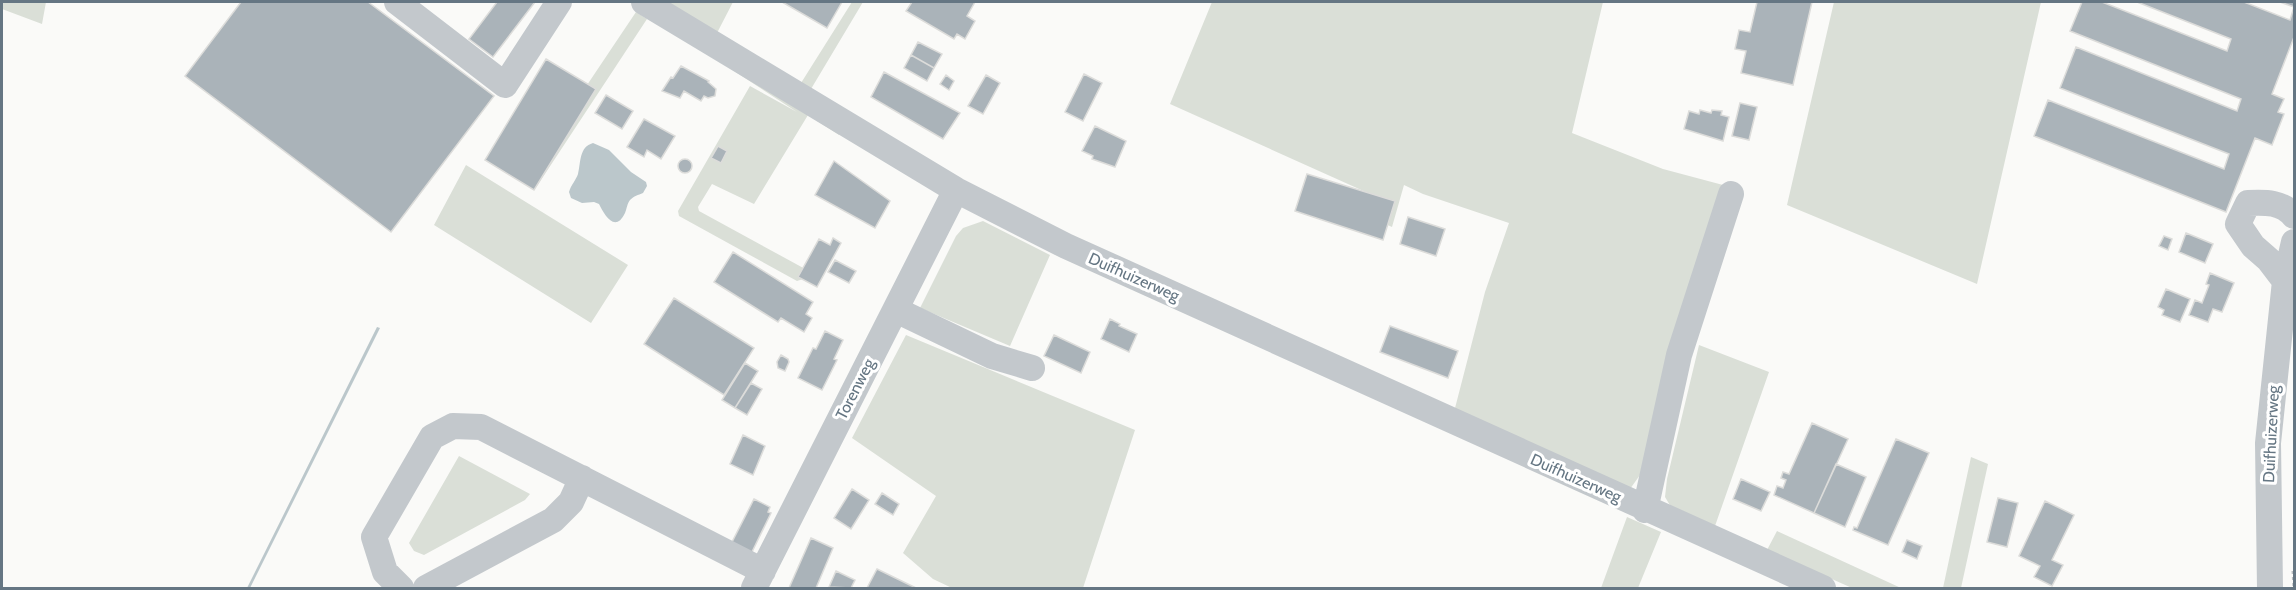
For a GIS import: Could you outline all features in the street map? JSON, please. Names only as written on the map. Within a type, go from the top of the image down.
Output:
[{"type":"street","points":[[397,2],[505,84],[559,2]]},
{"type":"street","name":"Duifhuizerweg","points":[[644,2],[956,190],[1066,246],[1645,510],[1823,588]]},
{"type":"street","name":"Torenweg","points":[[758,580],[956,190]]},
{"type":"street","name":"Duifhuizerweg","points":[[1645,510],[1679,355],[1731,194]]},
{"type":"street","points":[[2285,280],[2269,260],[2253,246],[2238,224],[2248,202],[2268,202],[2287,208],[2295,216]]},
{"type":"street","name":"Duifhuizerweg","points":[[2270,588],[2268,443],[2285,280],[2295,242]]},
{"type":"street","points":[[896,310],[992,356],[1032,368]]},
{"type":"street","points":[[401,588],[385,572],[374,537],[432,437],[453,426],[481,427],[582,478],[758,580]]},
{"type":"street","points":[[426,588],[553,520],[571,502],[582,478]]},
{"type":"shaded area","points":[[2,2],[46,2],[42,24],[2,9]]},
{"type":"shaded area","points":[[665,2],[733,2],[717,33]]},
{"type":"shaded area","points":[[852,2],[863,2],[811,89],[801,83]]},
{"type":"shaded area","points":[[1212,2],[1603,2],[1572,133],[1663,169],[1723,185],[1640,475],[1630,489],[1454,412],[1485,292],[1509,223],[1423,194],[1404,185],[1392,227],[1361,213],[1368,193],[1170,104]]},
{"type":"shaded area","points":[[1834,2],[2041,2],[1977,284],[1787,205]]},
{"type":"shaded area","points":[[636,12],[647,19],[537,186],[524,179]]},
{"type":"shaded area","points":[[728,67],[840,132],[839,135],[808,115],[754,204],[712,184],[698,207],[699,211],[807,270],[803,279],[797,281],[679,216],[678,211],[750,86],[797,112]]},
{"type":"shaded area","points":[[593,143],[609,150],[631,172],[646,182],[647,186],[643,193],[630,200],[625,213],[617,222],[610,220],[599,204],[582,203],[571,198],[569,192],[578,174],[583,151]]},
{"type":"shaded area","points":[[466,165],[628,265],[591,323],[434,225]]},
{"type":"shaded area","points":[[983,221],[1050,255],[1010,346],[920,308],[956,236],[963,228]]},
{"type":"shaded area","points":[[377,327],[380,328],[250,588],[247,588]]},
{"type":"shaded area","points":[[906,335],[1135,430],[1083,588],[952,588],[933,579],[903,553],[936,496],[852,438]]},
{"type":"shaded area","points":[[1699,345],[1769,372],[1715,526],[1671,507],[1665,497],[1667,479]]},
{"type":"shaded area","points":[[459,456],[530,494],[525,500],[424,555],[414,551],[409,543]]},
{"type":"shaded area","points":[[1971,457],[1988,464],[1961,588],[1943,588]]},
{"type":"shaded area","points":[[1627,517],[1661,532],[1638,588],[1601,588]]},
{"type":"shaded area","points":[[1777,531],[1901,588],[1852,588],[1767,550]]},
{"type":"building","points":[[241,2],[368,2],[494,96],[391,232],[185,76]]},
{"type":"building","points":[[497,2],[535,2],[493,57],[469,39]]},
{"type":"building","points":[[782,2],[842,2],[827,28]]},
{"type":"building","points":[[912,2],[975,2],[967,16],[975,21],[965,39],[957,34],[954,39],[906,11]]},
{"type":"building","points":[[1757,2],[1812,2],[1793,85],[1741,73],[1746,51],[1735,49],[1739,30],[1750,32]]},
{"type":"building","points":[[2082,2],[2102,2],[2227,51],[2231,39],[2137,2],[2244,2],[2290,20],[2294,7],[2294,37],[2272,94],[2284,99],[2278,112],[2284,114],[2272,145],[2255,138],[2226,212],[2034,136],[2048,100],[2224,169],[2229,154],[2060,88],[2076,47],[2237,111],[2241,99],[2070,31]]},
{"type":"building","points":[[2280,2],[2294,2],[2294,7]]},
{"type":"building","points":[[918,42],[942,54],[934,68],[911,55]]},
{"type":"building","points":[[911,55],[934,68],[927,81],[904,68]]},
{"type":"building","points":[[546,59],[596,89],[534,190],[485,160]]},
{"type":"building","points":[[681,66],[709,81],[716,89],[715,96],[708,98],[704,96],[701,101],[684,91],[680,98],[662,91]]},
{"type":"building","points":[[884,72],[960,113],[943,139],[871,97]]},
{"type":"building","points":[[1084,74],[1102,83],[1083,121],[1065,112]]},
{"type":"building","points":[[946,75],[954,81],[949,90],[940,84]]},
{"type":"building","points":[[986,75],[1000,83],[983,114],[968,106]]},
{"type":"building","points":[[606,95],[633,111],[622,129],[595,113]]},
{"type":"building","points":[[1740,103],[1757,107],[1749,140],[1732,136]]},
{"type":"building","points":[[1700,110],[1711,113],[1712,110],[1722,111],[1721,115],[1729,117],[1723,141],[1684,129],[1689,111],[1699,114]]},
{"type":"building","points":[[644,119],[675,136],[661,159],[647,150],[644,157],[627,147]]},
{"type":"building","points":[[1095,126],[1126,141],[1115,167],[1092,159],[1093,156],[1082,151]]},
{"type":"building","points":[[718,146],[727,151],[721,163],[711,158]]},
{"type":"building","points":[[685,159],[690,161],[692,166],[690,171],[685,173],[680,171],[678,166],[680,161]]},
{"type":"building","points":[[834,161],[890,201],[875,228],[815,195]]},
{"type":"building","points":[[1307,174],[1395,201],[1383,240],[1295,211]]},
{"type":"building","points":[[1408,217],[1445,229],[1436,256],[1400,244]]},
{"type":"building","points":[[2186,233],[2213,244],[2205,263],[2179,252]]},
{"type":"building","points":[[2164,236],[2172,239],[2168,250],[2159,246]]},
{"type":"building","points":[[833,238],[841,243],[817,287],[798,277],[819,239],[830,245]]},
{"type":"building","points":[[733,252],[813,302],[806,314],[812,318],[804,332],[781,318],[778,322],[714,282]]},
{"type":"building","points":[[835,260],[856,271],[849,283],[828,272]]},
{"type":"building","points":[[2210,273],[2234,283],[2222,312],[2213,309],[2208,322],[2189,315],[2195,300],[2202,303],[2209,285],[2206,284]]},
{"type":"building","points":[[2166,289],[2190,299],[2180,322],[2162,315],[2164,310],[2158,307]]},
{"type":"building","points":[[674,298],[754,348],[724,395],[644,344]]},
{"type":"building","points":[[1110,319],[1137,334],[1129,352],[1101,339]]},
{"type":"building","points":[[1390,326],[1458,351],[1448,378],[1380,352]]},
{"type":"building","points":[[825,331],[843,340],[834,359],[837,360],[822,390],[798,378],[813,348],[816,349]]},
{"type":"building","points":[[1054,335],[1090,352],[1081,373],[1044,356]]},
{"type":"building","points":[[781,355],[789,362],[785,371],[778,368],[777,362]]},
{"type":"building","points":[[745,363],[758,371],[735,408],[722,400]]},
{"type":"building","points":[[751,383],[762,389],[747,415],[735,408]]},
{"type":"building","points":[[1812,423],[1848,439],[1814,513],[1774,495],[1777,486],[1783,488],[1786,480],[1781,478],[1783,472],[1789,474]]},
{"type":"building","points":[[743,435],[765,446],[753,475],[730,464]]},
{"type":"building","points":[[1896,439],[1929,453],[1888,545],[1853,530],[1854,527],[1857,528]]},
{"type":"building","points":[[1836,464],[1866,477],[1845,527],[1814,513]]},
{"type":"building","points":[[1741,479],[1770,492],[1761,511],[1733,499]]},
{"type":"building","points":[[852,489],[869,500],[851,529],[834,518]]},
{"type":"building","points":[[882,493],[899,504],[893,515],[875,504]]},
{"type":"building","points":[[1998,498],[2018,503],[2007,547],[1987,542]]},
{"type":"building","points":[[754,499],[770,507],[768,512],[771,513],[750,556],[730,546]]},
{"type":"building","points":[[2045,501],[2074,515],[2052,560],[2063,565],[2052,586],[2034,577],[2040,566],[2019,556]]},
{"type":"building","points":[[811,538],[833,548],[816,588],[789,588]]},
{"type":"building","points":[[1907,540],[1922,546],[1917,559],[1902,552]]},
{"type":"building","points":[[877,569],[916,588],[867,588]]},
{"type":"building","points":[[836,571],[855,580],[851,588],[829,587]]}]
